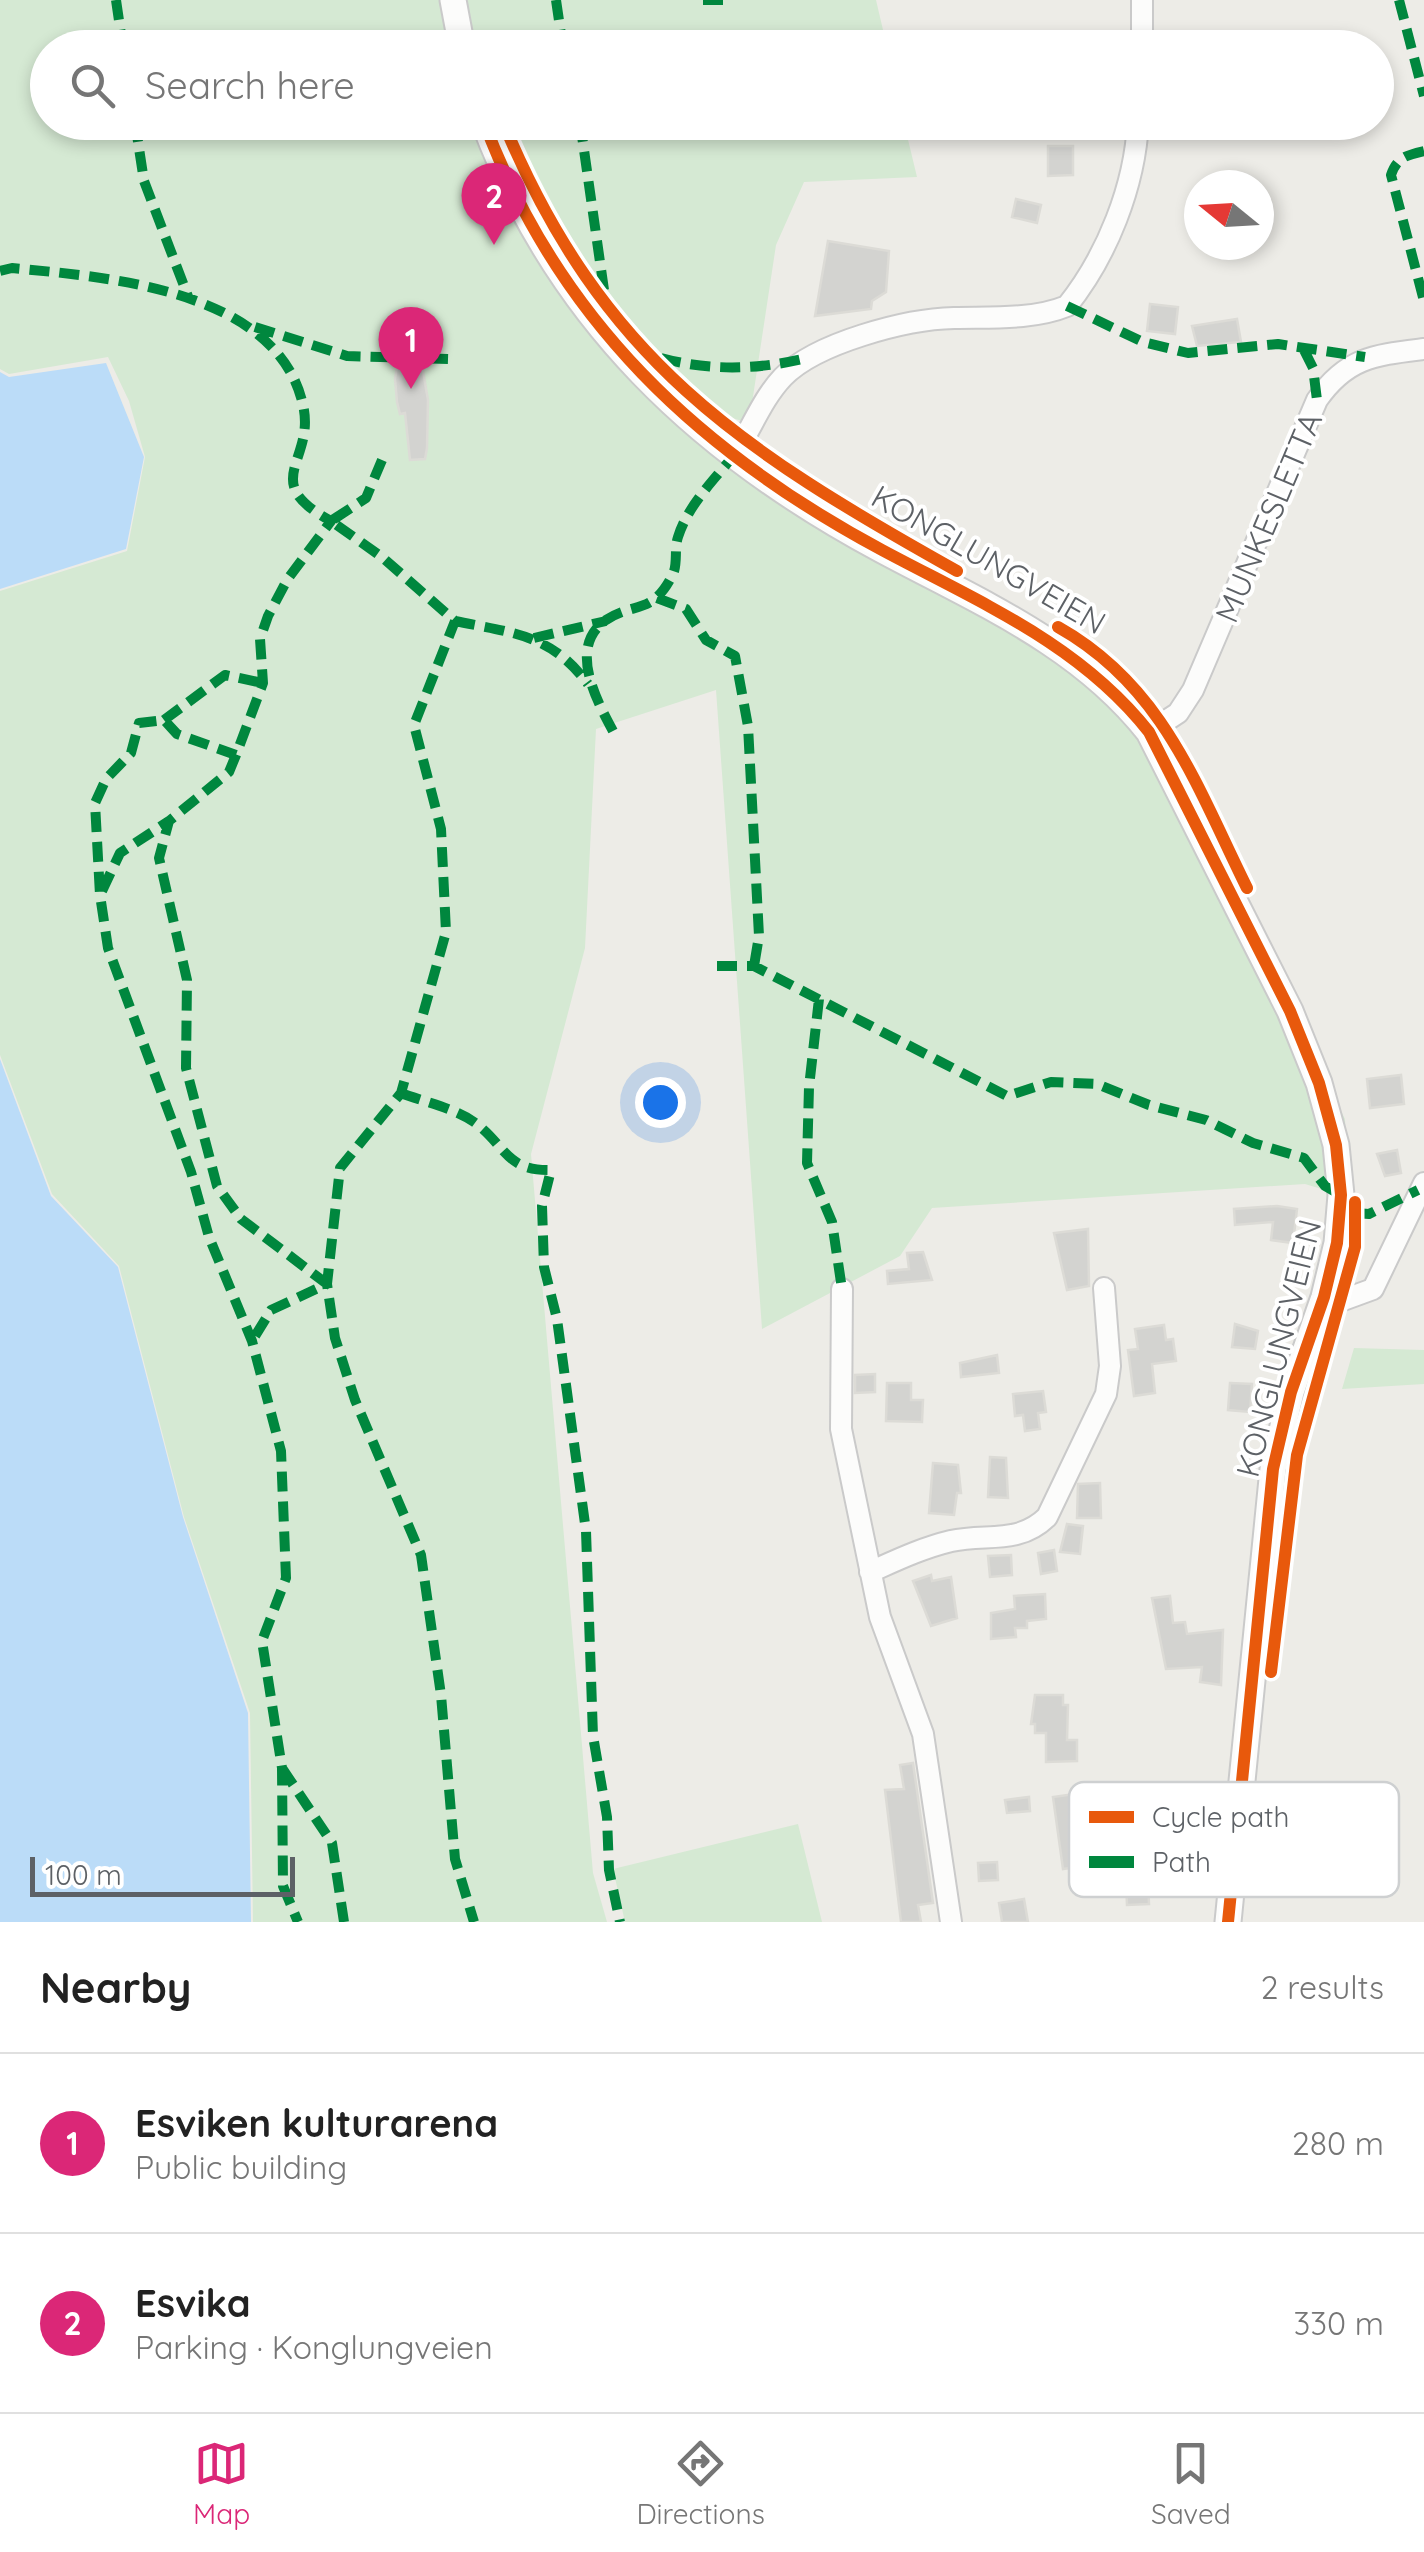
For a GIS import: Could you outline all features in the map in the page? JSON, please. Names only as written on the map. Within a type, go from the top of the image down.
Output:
[{"type":"street","points":[[453,0],[459,30]]},
{"type":"street","points":[[1142,0],[1142,30]]},
{"type":"street","name":"KONGLUNGVEIEN","points":[[492,140],[540,246],[640,376],[790,497],[1059,645],[1118,693],[1148,732],[1290,1010],[1319,1083],[1336,1145],[1341,1195],[1337,1243],[1324,1297],[1291,1392],[1273,1469],[1242,1782]]},
{"type":"street","points":[[734,454],[783,377],[806,358],[839,344],[941,318],[1033,314],[1067,306],[1124,198],[1133,170],[1136,140]]},
{"type":"street","name":"MUNKESLETTA","points":[[1148,732],[1178,713],[1193,690],[1317,400],[1331,380],[1366,357],[1424,349]]},
{"type":"street","points":[[1324,1297],[1343,1300],[1373,1289],[1424,1182]]},
{"type":"street","points":[[870,1572],[924,1548],[957,1540],[1017,1537],[1032,1532],[1047,1517],[1106,1394],[1110,1366],[1104,1288]]},
{"type":"street","points":[[842,1289],[841,1428],[880,1618],[923,1734],[950,1922]]},
{"type":"street","name":"KONGLUNGVEIEN","points":[[1228,1922],[1230,1897]]},
{"type":"green space","points":[[0,0],[876,0],[883,30],[30,30],[30,140],[908,140],[917,177],[804,182],[776,245],[749,423],[701,409],[613,344],[688,416],[1062,644],[1168,775],[1345,1119],[1348,1197],[1305,1184],[932,1208],[900,1256],[762,1329],[716,690],[596,729],[585,948],[531,1154],[593,1873],[607,1922],[253,1922],[250,1713],[184,1517],[119,1266],[52,1194],[0,1055],[0,591],[127,551],[145,457],[129,401],[108,357],[9,374],[0,369]]},
{"type":"green space","points":[[1354,1348],[1424,1350],[1424,1384],[1342,1389]]},
{"type":"green space","points":[[798,1824],[822,1922],[625,1922],[613,1869]]},
{"type":"water","points":[[106,363],[144,457],[126,549],[0,589],[0,372],[9,377]]},
{"type":"water","points":[[0,1059],[51,1196],[118,1267],[183,1517],[248,1713],[251,1922],[0,1922]]},
{"type":"building","points":[[1048,146],[1073,146],[1073,175],[1048,176]]},
{"type":"building","points":[[1016,199],[1041,205],[1037,223],[1012,217]]},
{"type":"building","points":[[828,241],[889,251],[886,292],[872,301],[871,309],[815,316]]},
{"type":"building","points":[[1150,304],[1178,307],[1175,334],[1147,331]]},
{"type":"building","points":[[1237,319],[1241,342],[1197,346],[1192,326]]},
{"type":"building","points":[[422,365],[428,400],[427,448],[425,459],[410,460],[405,413],[400,414],[395,379],[397,367]]},
{"type":"building","points":[[1401,1075],[1404,1104],[1370,1108],[1367,1079]]},
{"type":"building","points":[[1397,1150],[1401,1173],[1385,1176],[1377,1154]]},
{"type":"building","points":[[1234,1209],[1297,1209],[1293,1243],[1271,1240],[1273,1222],[1235,1225]]},
{"type":"building","points":[[1088,1229],[1089,1286],[1067,1290],[1054,1233]]},
{"type":"building","points":[[923,1252],[932,1280],[888,1284],[887,1271],[909,1269],[907,1253]]},
{"type":"building","points":[[1235,1324],[1258,1331],[1255,1349],[1232,1347]]},
{"type":"building","points":[[1164,1325],[1166,1340],[1173,1339],[1176,1361],[1152,1364],[1155,1393],[1134,1396],[1128,1350],[1138,1349],[1135,1329]]},
{"type":"building","points":[[997,1355],[999,1373],[961,1377],[960,1363]]},
{"type":"building","points":[[875,1374],[875,1392],[855,1393],[855,1375]]},
{"type":"building","points":[[887,1383],[911,1383],[911,1400],[923,1400],[922,1422],[886,1421]]},
{"type":"building","points":[[1230,1383],[1252,1384],[1250,1412],[1228,1410]]},
{"type":"building","points":[[1043,1391],[1046,1412],[1038,1413],[1040,1429],[1025,1431],[1023,1415],[1015,1416],[1013,1394]]},
{"type":"building","points":[[990,1457],[1006,1458],[1008,1498],[988,1497]]},
{"type":"building","points":[[933,1463],[958,1465],[961,1493],[957,1493],[954,1515],[929,1513]]},
{"type":"building","points":[[1100,1483],[1101,1518],[1077,1518],[1078,1484]]},
{"type":"building","points":[[1067,1524],[1083,1526],[1080,1554],[1060,1552]]},
{"type":"building","points":[[1054,1550],[1057,1571],[1041,1574],[1038,1553]]},
{"type":"building","points":[[1011,1555],[1012,1575],[990,1577],[988,1556]]},
{"type":"building","points":[[931,1575],[932,1581],[951,1577],[957,1618],[931,1626],[913,1581]]},
{"type":"building","points":[[1045,1594],[1046,1619],[1027,1621],[1027,1628],[1015,1628],[1016,1637],[991,1639],[991,1613],[1015,1609],[1014,1596]]},
{"type":"building","points":[[1170,1596],[1173,1623],[1185,1622],[1187,1634],[1223,1630],[1221,1685],[1200,1682],[1202,1667],[1166,1669],[1152,1598]]},
{"type":"building","points":[[1035,1695],[1063,1695],[1063,1705],[1068,1705],[1067,1740],[1077,1740],[1077,1761],[1046,1762],[1046,1733],[1035,1733],[1035,1724],[1031,1724]]},
{"type":"building","points":[[913,1763],[933,1903],[918,1905],[921,1922],[901,1922],[885,1790],[904,1789],[900,1765]]},
{"type":"building","points":[[1069,1795],[1069,1868],[1063,1869],[1053,1797]]},
{"type":"building","points":[[1029,1797],[1030,1811],[1007,1813],[1005,1800]]},
{"type":"building","points":[[997,1862],[998,1880],[979,1881],[978,1863]]},
{"type":"building","points":[[1127,1897],[1149,1897],[1149,1904],[1127,1905]]},
{"type":"building","points":[[1024,1899],[1028,1922],[1002,1922],[999,1903]]},
{"type":"marked path","points":[[116,0],[120,30]]},
{"type":"marked path","points":[[556,0],[560,30]]},
{"type":"marked path","points":[[703,0],[727,0]]},
{"type":"marked path","points":[[1399,0],[1424,96]]},
{"type":"marked path","points":[[138,140],[144,181],[189,299]]},
{"type":"marked path","points":[[583,140],[604,290]]},
{"type":"marked path","points":[[1424,151],[1403,158],[1391,175],[1424,301]]},
{"type":"marked path","points":[[0,271],[12,268],[139,285],[183,296],[224,313],[260,336],[287,366],[303,405],[305,425],[293,482],[297,494],[331,521],[287,580],[268,616],[260,639],[263,683],[236,755],[177,734],[164,720],[139,723],[131,753],[106,779],[95,803],[100,895],[108,948],[191,1172],[209,1237],[252,1341],[281,1451],[286,1578],[262,1641],[282,1768],[283,1886],[298,1922]]},
{"type":"marked path","points":[[1067,306],[1143,342],[1188,353],[1278,344],[1365,357]]},
{"type":"marked path","points":[[255,327],[347,356],[448,359]]},
{"type":"marked path","points":[[1304,350],[1313,368],[1317,400]]},
{"type":"marked path","points":[[661,358],[734,367],[807,358]]},
{"type":"marked path","points":[[613,731],[589,674],[588,645],[594,631],[616,614],[658,596],[674,570],[682,525],[702,493],[734,455]]},
{"type":"marked path","points":[[382,460],[366,498],[331,521],[382,557],[455,621],[414,725],[441,829],[446,932],[401,1093],[340,1168],[327,1284],[335,1338],[355,1400],[421,1555],[441,1695],[455,1859],[474,1922]]},
{"type":"marked path","points":[[657,598],[686,609],[706,640],[735,656],[748,726],[759,936],[754,966]]},
{"type":"marked path","points":[[455,621],[513,633],[545,645],[574,667],[588,684]]},
{"type":"marked path","points":[[534,638],[606,621]]},
{"type":"marked path","points":[[164,720],[225,675],[263,683]]},
{"type":"marked path","points":[[236,755],[229,772],[169,821],[159,858],[187,980],[186,1068],[217,1186],[241,1219],[327,1284],[271,1310],[252,1341]]},
{"type":"marked path","points":[[102,891],[120,853],[169,821]]},
{"type":"marked path","points":[[717,966],[754,966],[1007,1096],[1051,1082],[1097,1084],[1149,1105],[1206,1120],[1253,1143],[1304,1158],[1325,1186],[1341,1195]]},
{"type":"marked path","points":[[819,999],[809,1087],[807,1163],[832,1222],[842,1289]]},
{"type":"marked path","points":[[401,1093],[466,1117],[524,1166],[551,1170],[542,1206],[544,1267],[557,1319],[586,1531],[593,1736],[607,1817],[609,1870],[620,1922]]},
{"type":"marked path","points":[[1355,1213],[1369,1214],[1418,1190]]},
{"type":"marked path","points":[[282,1768],[332,1843],[344,1922]]},
{"type":"cycle path","points":[[492,140],[515,193],[552,259],[594,319],[642,374],[695,424],[815,512],[1060,649],[1122,701],[1149,732],[1290,1011],[1319,1083],[1336,1145],[1341,1195],[1337,1243],[1324,1297],[1291,1392],[1273,1469],[1242,1782]]},
{"type":"cycle path","points":[[511,140],[542,205],[585,276],[633,337],[686,391],[745,439],[809,483],[957,571]]},
{"type":"cycle path","points":[[1058,627],[1125,678],[1150,708],[1192,776],[1247,888]]},
{"type":"cycle path","points":[[1271,1672],[1297,1455],[1355,1247],[1355,1202]]},
{"type":"cycle path","points":[[1228,1922],[1230,1897]]},
{"type":"place","name":"Esvika","points":[[494,245]]},
{"type":"place","name":"Esviken kulturarena","points":[[411,389]]}]
